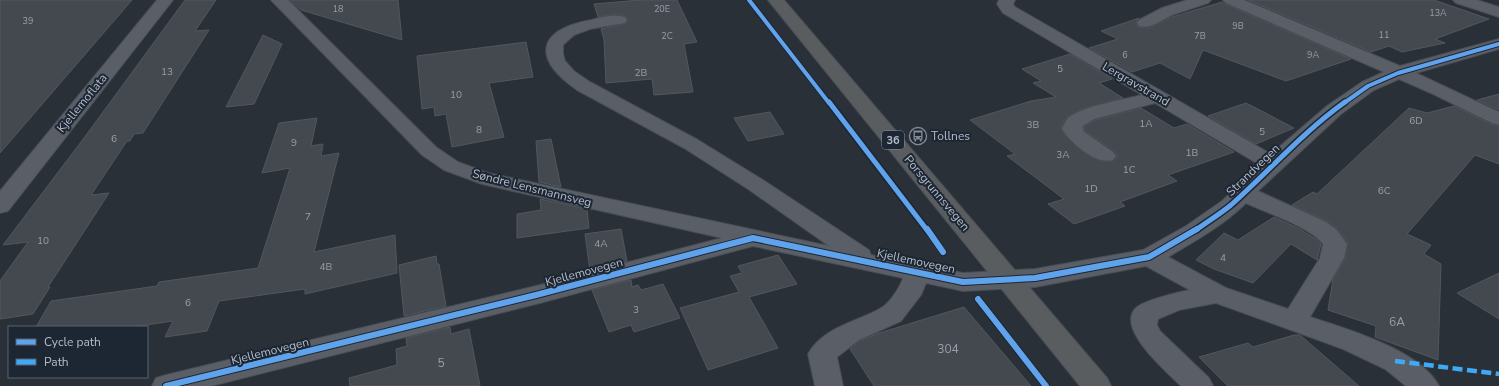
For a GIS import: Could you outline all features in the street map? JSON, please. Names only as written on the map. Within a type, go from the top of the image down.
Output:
[{"type":"highway","name":"Porsgrunnsvegen","points":[[776,0],[1097,386]]},
{"type":"street","name":"Kjellemoflata","points":[[0,206],[165,0]]},
{"type":"street","name":"Søndre Lensmannsveg","points":[[279,0],[429,151],[451,166],[482,178],[754,238]]},
{"type":"street","name":"Lergravstrand","points":[[1007,0],[1005,4],[1009,10],[1273,164]]},
{"type":"street","points":[[1145,23],[1168,11],[1203,0]]},
{"type":"street","points":[[1232,0],[1440,90],[1499,120]]},
{"type":"street","points":[[1461,0],[1499,12]]},
{"type":"street","points":[[619,20],[575,28],[561,35],[556,44],[554,54],[559,64],[568,75],[589,90],[690,143],[766,192],[866,261]]},
{"type":"street","name":"Strandvegen","points":[[1009,280],[1035,278],[1149,257],[1194,231],[1230,206],[1273,164],[1334,110],[1368,86],[1398,73],[1499,44]]},
{"type":"street","points":[[1106,156],[1076,135],[1072,129],[1074,124],[1087,115],[1157,96]]},
{"type":"street","points":[[1243,193],[1318,227],[1328,234],[1335,244],[1332,258],[1294,321]]},
{"type":"street","name":"Kjellemovegen","points":[[166,386],[536,295],[754,238],[964,282],[1009,280]]},
{"type":"street","points":[[1149,257],[1217,294],[1353,342],[1395,361],[1425,386]]},
{"type":"street","points":[[829,386],[822,354],[849,333],[892,314],[912,289],[917,272]]},
{"type":"street","points":[[1199,386],[1150,337],[1144,324],[1146,314],[1174,302],[1217,294]]},
{"type":"building","points":[[0,0],[132,0],[0,153]]},
{"type":"building","points":[[185,0],[216,0],[195,31],[209,30],[143,133],[134,134],[130,141],[127,141],[91,195],[109,193],[48,287],[50,287],[33,314],[0,319],[0,281],[28,242],[3,245],[84,138]]},
{"type":"building","points":[[290,0],[398,0],[402,40],[301,10]]},
{"type":"building","points":[[640,0],[677,0],[697,42],[684,44],[693,92],[654,95],[652,79],[606,83],[604,40],[601,29],[625,24],[628,19],[625,16],[617,14],[598,17],[594,4]]},
{"type":"building","points":[[1248,0],[1434,0],[1489,19],[1435,39],[1445,43],[1402,52],[1389,46],[1371,52]]},
{"type":"building","points":[[1222,2],[1351,59],[1286,81],[1203,50],[1190,79],[1160,63],[1132,72],[1089,48],[1118,39],[1101,31],[1139,18],[1136,22],[1138,27],[1149,28],[1172,17]]},
{"type":"building","points":[[263,35],[282,44],[254,104],[226,107]]},
{"type":"building","points":[[526,42],[533,77],[489,83],[504,137],[452,147],[446,114],[435,116],[434,107],[422,109],[417,56]]},
{"type":"building","points":[[1070,54],[1112,79],[1099,83],[1123,98],[1082,109],[1067,117],[1064,121],[1061,128],[1065,135],[1077,147],[1091,157],[1106,162],[1113,161],[1118,156],[1114,151],[1084,130],[1084,127],[1095,120],[1141,108],[1174,128],[1187,124],[1234,152],[1168,175],[1177,181],[1120,202],[1125,206],[1074,224],[1048,204],[1064,199],[1007,156],[1015,154],[970,120],[1031,101],[1056,97],[1033,83],[1041,81],[1022,69]]},
{"type":"building","points":[[1499,94],[1499,110],[1477,100]]},
{"type":"building","points":[[1246,103],[1294,128],[1256,144],[1208,116]]},
{"type":"building","points":[[1454,106],[1491,124],[1499,126],[1499,164],[1475,155],[1407,234],[1431,245],[1424,254],[1441,264],[1438,360],[1375,337],[1376,326],[1328,310],[1333,279],[1345,259],[1348,243],[1337,228],[1327,221],[1292,205],[1313,192],[1317,194],[1409,108],[1427,113]]},
{"type":"building","points":[[770,112],[784,134],[748,141],[734,118]]},
{"type":"building","points":[[317,118],[311,146],[323,144],[321,156],[339,153],[314,252],[395,235],[397,273],[305,294],[305,289],[219,301],[207,331],[165,337],[173,321],[140,326],[37,326],[51,301],[157,286],[159,282],[258,268],[290,168],[262,173],[279,123]]},
{"type":"building","points":[[551,139],[561,187],[539,182],[536,141]]},
{"type":"building","points":[[540,199],[587,209],[589,228],[517,238],[517,214],[541,210]]},
{"type":"building","points":[[1274,217],[1298,228],[1316,239],[1321,244],[1317,260],[1291,244],[1253,283],[1214,269],[1196,260],[1224,233],[1238,240]]},
{"type":"building","points":[[621,229],[627,261],[590,271],[585,234]]},
{"type":"building","points":[[778,255],[797,284],[749,297],[778,348],[708,370],[680,308],[739,292],[730,276],[742,273],[738,266]]},
{"type":"building","points":[[436,256],[437,264],[439,264],[446,306],[404,316],[399,265]]},
{"type":"building","points":[[1499,273],[1499,319],[1457,293]]},
{"type":"building","points":[[631,280],[632,287],[638,285],[641,290],[663,284],[680,318],[634,332],[631,325],[609,332],[592,290]]},
{"type":"building","points":[[964,307],[1031,386],[874,386],[850,349],[860,341],[876,334]]},
{"type":"building","points":[[450,327],[451,334],[469,329],[480,386],[350,386],[349,378],[397,365],[396,349],[407,346],[406,338]]},
{"type":"building","points":[[1294,335],[1300,335],[1359,386],[1228,386],[1199,357],[1248,343],[1253,347]]},
{"type":"marked path","points":[[1395,361],[1499,374]]},
{"type":"cycle path","points":[[749,0],[919,218],[943,252]]},
{"type":"cycle path","points":[[166,386],[536,295],[753,238],[963,282],[1035,278],[1149,257],[1194,231],[1230,206],[1273,164],[1334,110],[1368,86],[1398,73],[1499,44]]},
{"type":"cycle path","points":[[978,299],[1046,386]]},
{"type":"place","name":"Tollnes","points":[[918,136]]}]
